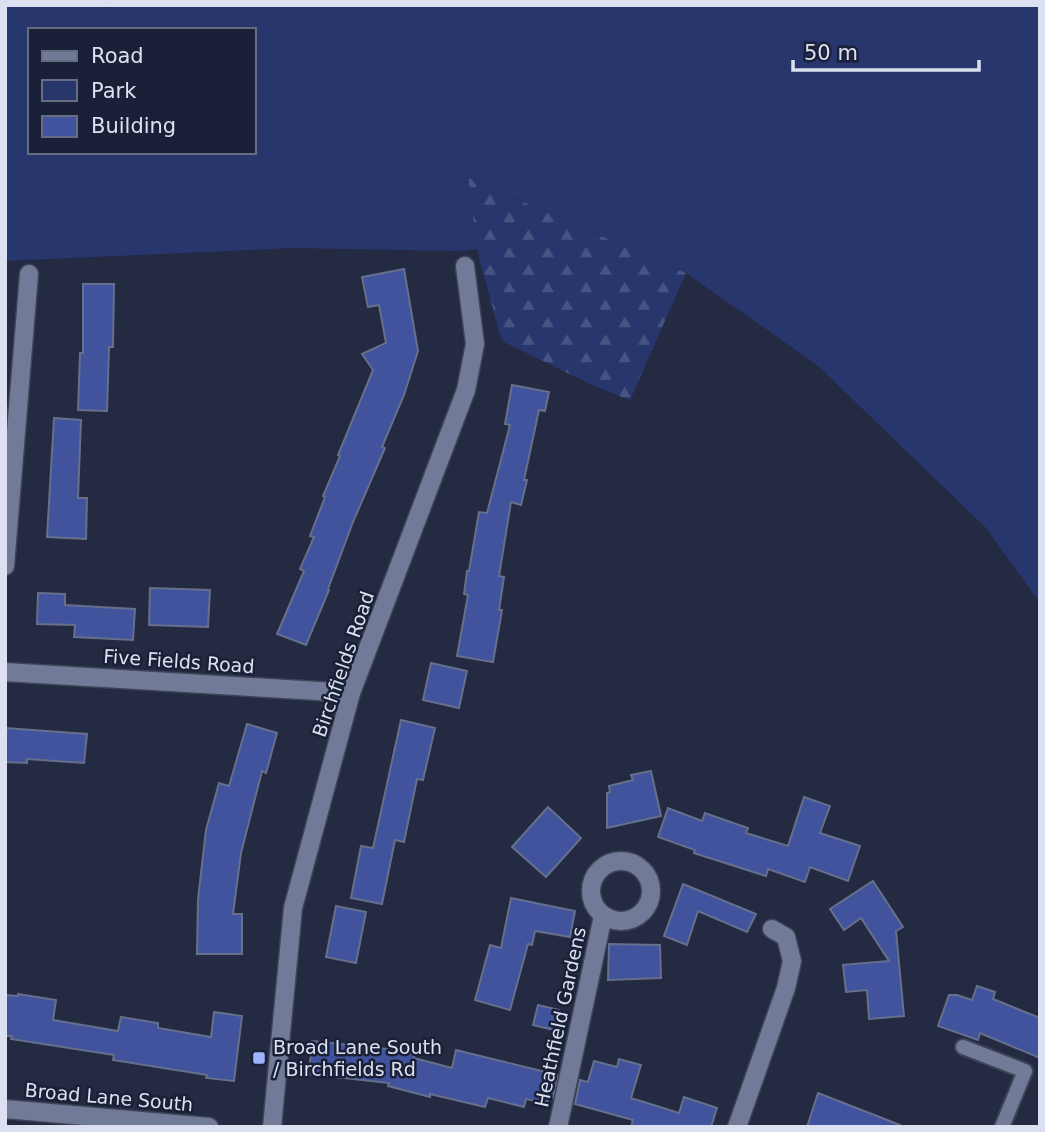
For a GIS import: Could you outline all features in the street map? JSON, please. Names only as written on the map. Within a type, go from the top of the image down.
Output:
[{"type":"street","name":"Birchfields Road","points":[[272,1127],[293,908],[351,693],[466,390],[475,344],[465,266]]},
{"type":"street","points":[[5,566],[29,274]]},
{"type":"street","name":"Five Fields Road","points":[[5,671],[351,693]]},
{"type":"street","name":"Heathfield Gardens","points":[[558,1127],[603,916]]},
{"type":"street","points":[[737,1127],[786,988],[792,961],[786,937],[772,929]]},
{"type":"street","name":"Broad Lane South","points":[[5,1109],[209,1127]]},
{"type":"lane","points":[[963,1047],[1025,1071],[1002,1127]]},
{"type":"green space","points":[[5,5],[108,5],[109,8],[121,5],[1040,5],[1040,603],[986,528],[817,365],[686,273],[468,177],[477,249],[458,251],[293,248],[5,261]]},
{"type":"green space","points":[[467,177],[686,273],[630,400],[592,385],[504,342],[477,249]]},
{"type":"building","points":[[404,269],[418,351],[404,395],[382,447],[385,448],[353,522],[306,645],[277,634],[304,571],[300,569],[314,537],[310,536],[325,497],[323,496],[373,370],[362,354],[386,343],[379,305],[368,307],[362,277]]},
{"type":"building","points":[[83,284],[114,284],[113,347],[109,347],[107,411],[78,410],[80,353],[83,353]]},
{"type":"building","points":[[512,385],[549,392],[545,411],[539,410],[521,505],[511,502],[499,576],[504,577],[499,610],[502,610],[493,662],[457,656],[468,595],[464,594],[467,571],[479,512],[487,513],[510,425],[505,424]]},
{"type":"building","points":[[54,418],[81,420],[78,498],[87,498],[86,539],[47,537]]},
{"type":"building","points":[[150,588],[210,590],[208,627],[149,625]]},
{"type":"building","points":[[38,593],[65,594],[65,605],[135,609],[133,640],[74,637],[75,625],[37,624]]},
{"type":"building","points":[[431,663],[467,671],[459,708],[423,700]]},
{"type":"building","points":[[401,720],[435,728],[423,780],[417,779],[404,842],[395,840],[382,904],[351,898],[361,846],[373,848]]},
{"type":"building","points":[[247,724],[277,733],[266,773],[262,771],[241,853],[233,914],[242,914],[242,954],[197,954],[198,899],[206,830],[219,783],[229,786]]},
{"type":"building","points":[[5,728],[87,734],[84,763],[27,759],[27,763],[5,762]]},
{"type":"building","points":[[651,771],[661,816],[607,828],[609,786],[633,780],[631,775]]},
{"type":"building","points":[[804,797],[830,806],[820,833],[860,846],[848,881],[810,867],[805,882],[768,869],[766,876],[694,853],[695,850],[658,837],[668,808],[702,821],[705,813],[748,828],[746,833],[788,846]]},
{"type":"building","points":[[548,807],[581,838],[546,877],[512,847]]},
{"type":"building","points":[[873,881],[903,927],[896,931],[904,1016],[869,1019],[867,990],[846,992],[843,965],[889,961],[861,918],[844,930],[830,909]]},
{"type":"building","points":[[683,884],[756,914],[747,932],[698,911],[687,945],[664,936]]},
{"type":"building","points":[[511,898],[575,911],[570,937],[535,931],[532,945],[528,944],[510,1010],[475,1000],[490,945],[501,948]]},
{"type":"building","points":[[336,906],[366,912],[356,963],[326,957]]},
{"type":"building","points":[[609,944],[660,945],[661,978],[608,980]]},
{"type":"building","points":[[977,986],[995,992],[993,999],[1040,1018],[1040,1058],[980,1033],[978,1040],[938,1026],[949,995],[972,1000]]},
{"type":"building","points":[[18,994],[56,1000],[53,1020],[118,1031],[121,1017],[158,1023],[158,1028],[211,1037],[214,1012],[242,1016],[234,1081],[113,1060],[114,1055],[11,1039],[12,1036],[5,1036],[5,995]]},
{"type":"building","points":[[538,1005],[559,1010],[554,1030],[533,1025]]},
{"type":"building","points":[[312,1041],[415,1052],[414,1058],[452,1068],[456,1050],[558,1075],[553,1098],[549,1096],[547,1103],[526,1099],[524,1107],[488,1098],[485,1107],[430,1094],[430,1097],[388,1086],[389,1083],[309,1074]]},
{"type":"building","points":[[619,1059],[641,1065],[631,1098],[679,1113],[684,1097],[717,1108],[711,1127],[631,1127],[633,1120],[575,1104],[580,1080],[588,1082],[594,1061],[617,1067]]},
{"type":"building","points":[[818,1093],[900,1125],[900,1127],[807,1127]]},
{"type":"place","name":"Broad Lane South / Birchfields Rd","points":[[259,1058]]}]
